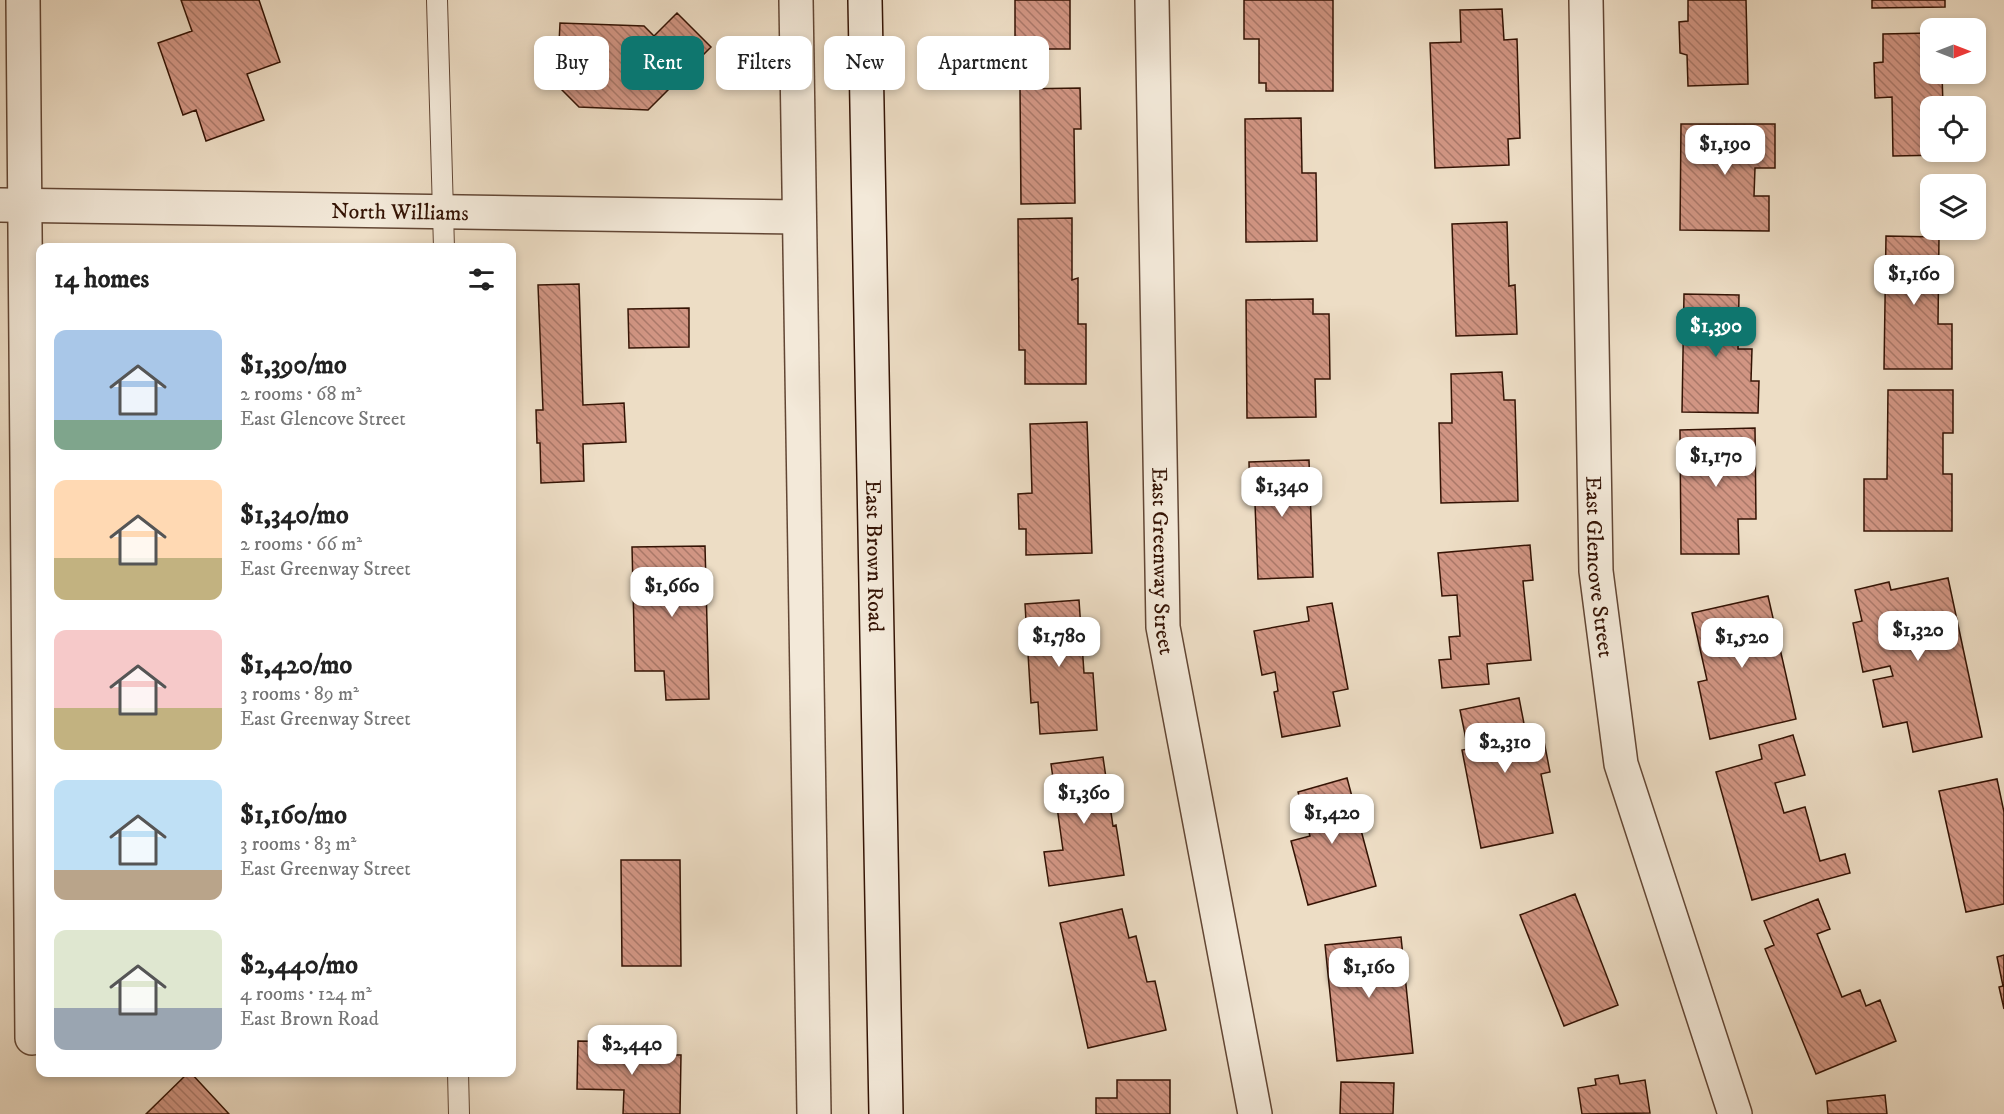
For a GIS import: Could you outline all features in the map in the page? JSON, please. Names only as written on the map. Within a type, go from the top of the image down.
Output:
[{"type":"street","points":[[23,0],[12,205],[32,1038]]},
{"type":"street","points":[[796,0],[814,1114]]},
{"type":"street","name":"East Brown Road","points":[[865,0],[886,1114]]},
{"type":"street","name":"East Greenway Street","points":[[1152,0],[1163,627],[1255,1114]]},
{"type":"street","name":"East Glencove Street","points":[[1586,0],[1596,571],[1621,764],[1735,1114]]},
{"type":"street","name":"North Williams","points":[[12,205],[800,217]]},
{"type":"lane","points":[[437,0],[444,243]]},
{"type":"lane","points":[[458,1077],[459,1114]]},
{"type":"building","points":[[181,0],[259,0],[280,62],[247,74],[264,120],[206,141],[196,110],[183,115],[158,43],[192,31]]},
{"type":"building","points":[[1015,0],[1070,0],[1070,49],[1049,49],[1049,36],[1015,36]]},
{"type":"building","points":[[1244,0],[1333,0],[1333,91],[1266,91],[1266,83],[1259,83],[1259,39],[1244,39]]},
{"type":"building","points":[[1688,0],[1746,0],[1748,84],[1688,86],[1687,55],[1680,53],[1679,22],[1688,21]]},
{"type":"building","points":[[1872,0],[1945,0],[1945,7],[1872,8]]},
{"type":"building","points":[[1502,9],[1504,40],[1517,39],[1520,138],[1508,139],[1509,165],[1435,168],[1430,43],[1461,42],[1460,10]]},
{"type":"building","points":[[677,13],[700,36],[654,36]]},
{"type":"building","points":[[560,23],[644,26],[654,36],[621,36],[621,90],[668,90],[648,110],[579,107],[562,90],[609,90],[609,36],[559,36]]},
{"type":"building","points":[[1920,33],[1920,84],[1942,84],[1943,96],[1920,96],[1920,155],[1893,156],[1892,97],[1875,98],[1874,63],[1883,62],[1883,34]]},
{"type":"building","points":[[704,40],[711,47],[704,54]]},
{"type":"building","points":[[1080,88],[1081,129],[1074,129],[1075,203],[1021,204],[1020,90]]},
{"type":"building","points":[[1301,118],[1302,173],[1316,173],[1317,241],[1246,242],[1245,119]]},
{"type":"building","points":[[1681,124],[1775,124],[1775,168],[1755,168],[1754,196],[1769,196],[1769,231],[1680,230]]},
{"type":"building","points":[[1072,218],[1072,280],[1078,278],[1078,324],[1086,324],[1086,384],[1025,384],[1025,350],[1019,350],[1018,219]]},
{"type":"building","points":[[1507,222],[1509,286],[1515,285],[1517,334],[1456,336],[1452,224]]},
{"type":"building","points":[[1886,236],[1920,237],[1920,240],[1939,240],[1938,324],[1952,324],[1952,369],[1884,369]]},
{"type":"building","points":[[579,284],[583,405],[624,403],[626,442],[583,444],[584,481],[541,483],[536,410],[543,410],[538,285]]},
{"type":"building","points":[[1684,294],[1739,295],[1738,349],[1752,349],[1751,381],[1759,381],[1758,413],[1682,412]]},
{"type":"building","points":[[1313,299],[1313,314],[1329,314],[1330,379],[1315,379],[1316,417],[1247,418],[1246,300]]},
{"type":"building","points":[[689,308],[689,347],[629,348],[628,309]]},
{"type":"building","points":[[1502,372],[1504,400],[1515,400],[1518,501],[1441,503],[1439,423],[1452,423],[1451,374]]},
{"type":"building","points":[[1888,390],[1953,390],[1953,433],[1943,433],[1943,474],[1952,474],[1952,531],[1864,531],[1864,479],[1887,479]]},
{"type":"building","points":[[1087,422],[1092,553],[1026,555],[1026,529],[1019,529],[1018,494],[1032,493],[1030,424]]},
{"type":"building","points":[[1755,428],[1756,519],[1738,519],[1739,554],[1681,554],[1680,430]]},
{"type":"building","points":[[1309,460],[1313,577],[1258,579],[1255,504],[1250,504],[1249,462]]},
{"type":"building","points":[[1530,545],[1533,580],[1523,581],[1531,660],[1487,664],[1489,684],[1442,688],[1439,660],[1451,659],[1449,637],[1460,636],[1457,595],[1442,596],[1438,553]]},
{"type":"building","points":[[705,546],[709,699],[666,700],[664,671],[635,671],[632,547]]},
{"type":"building","points":[[1948,578],[1982,737],[1913,752],[1907,722],[1883,727],[1873,680],[1893,676],[1890,666],[1863,672],[1853,623],[1862,621],[1855,590],[1889,582],[1891,590]]},
{"type":"building","points":[[1768,596],[1796,719],[1710,739],[1698,682],[1707,680],[1692,613]]},
{"type":"building","points":[[1079,600],[1084,673],[1093,673],[1097,730],[1040,734],[1038,702],[1031,703],[1025,604]]},
{"type":"building","points":[[1332,603],[1348,689],[1333,692],[1340,726],[1282,737],[1274,692],[1278,691],[1275,672],[1262,675],[1254,631],[1309,621],[1307,607]]},
{"type":"building","points":[[1519,698],[1526,734],[1542,731],[1550,772],[1541,774],[1553,833],[1481,848],[1462,750],[1468,749],[1460,710]]},
{"type":"building","points":[[1793,735],[1805,775],[1775,783],[1784,813],[1805,807],[1820,861],[1845,854],[1850,873],[1752,900],[1716,772],[1762,759],[1759,745]]},
{"type":"building","points":[[1103,757],[1113,826],[1116,825],[1124,875],[1049,886],[1044,852],[1063,850],[1051,764]]},
{"type":"building","points":[[1347,778],[1376,886],[1308,905],[1291,841],[1310,836],[1298,792]]},
{"type":"building","points":[[1997,779],[2004,812],[2004,904],[1966,912],[1939,791]]},
{"type":"building","points":[[621,860],[680,860],[681,966],[622,966]]},
{"type":"building","points":[[1575,894],[1618,1005],[1564,1026],[1520,915]]},
{"type":"building","points":[[1818,899],[1830,929],[1817,934],[1842,997],[1860,990],[1866,1006],[1880,1000],[1896,1041],[1816,1074],[1765,949],[1774,945],[1764,921]]},
{"type":"building","points":[[1122,909],[1129,938],[1136,936],[1147,982],[1155,981],[1166,1030],[1088,1048],[1060,923]]},
{"type":"building","points":[[1401,937],[1413,1053],[1337,1061],[1325,945]]},
{"type":"building","points":[[2004,955],[2004,1009],[1999,987],[2003,986],[1997,957]]},
{"type":"building","points":[[578,1041],[632,1042],[632,1054],[681,1055],[680,1114],[623,1114],[624,1090],[577,1089]]},
{"type":"building","points":[[1618,1075],[1620,1084],[1645,1080],[1650,1113],[1582,1114],[1578,1088],[1596,1085],[1595,1079]]},
{"type":"building","points":[[184,1077],[195,1077],[229,1114],[146,1114]]},
{"type":"building","points":[[1117,1080],[1170,1080],[1170,1114],[1096,1114],[1096,1098],[1117,1098]]},
{"type":"building","points":[[1341,1082],[1394,1083],[1393,1114],[1340,1114]]},
{"type":"building","points":[[1885,1095],[1887,1114],[1828,1114],[1827,1101]]}]
